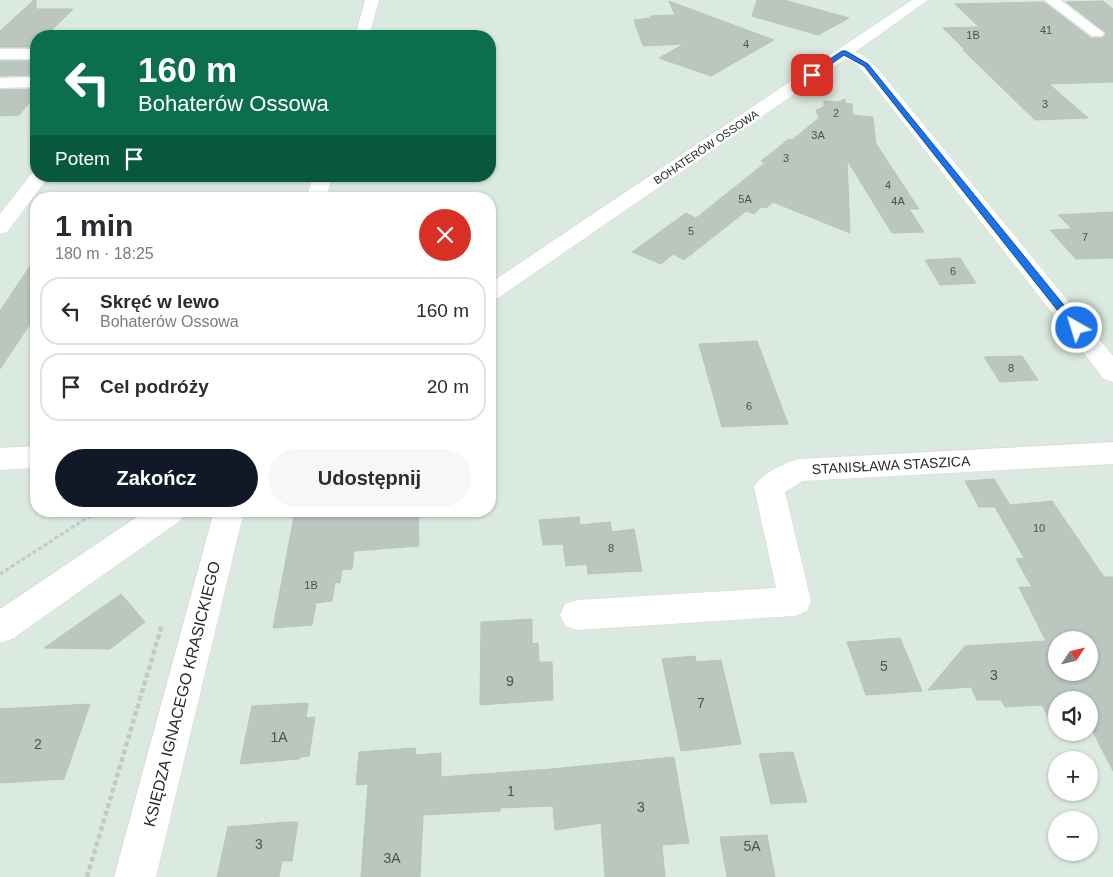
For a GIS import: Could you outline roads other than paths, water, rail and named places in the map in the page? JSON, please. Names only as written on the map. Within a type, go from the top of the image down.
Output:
[{"type":"street","points":[[364,30],[372,0]]},
{"type":"street","name":"BOHATERÓW OSSOWA","points":[[496,289],[921,0]]},
{"type":"street","points":[[1051,0],[1097,33]]},
{"type":"street","points":[[844,53],[859,59],[872,72],[1113,373]]},
{"type":"street","points":[[0,54],[30,54]]},
{"type":"street","points":[[0,84],[30,82]]},
{"type":"street","points":[[0,228],[35,182]]},
{"type":"street","name":"STANISŁAWA STASZICA","points":[[577,614],[795,601],[769,486],[798,470],[1113,453]]},
{"type":"street","points":[[0,459],[30,458]]},
{"type":"street","points":[[0,628],[161,517]]},
{"type":"street","name":"KSIĘDZA IGNACEGO KRASICKIEGO","points":[[135,877],[227,517]]}]
